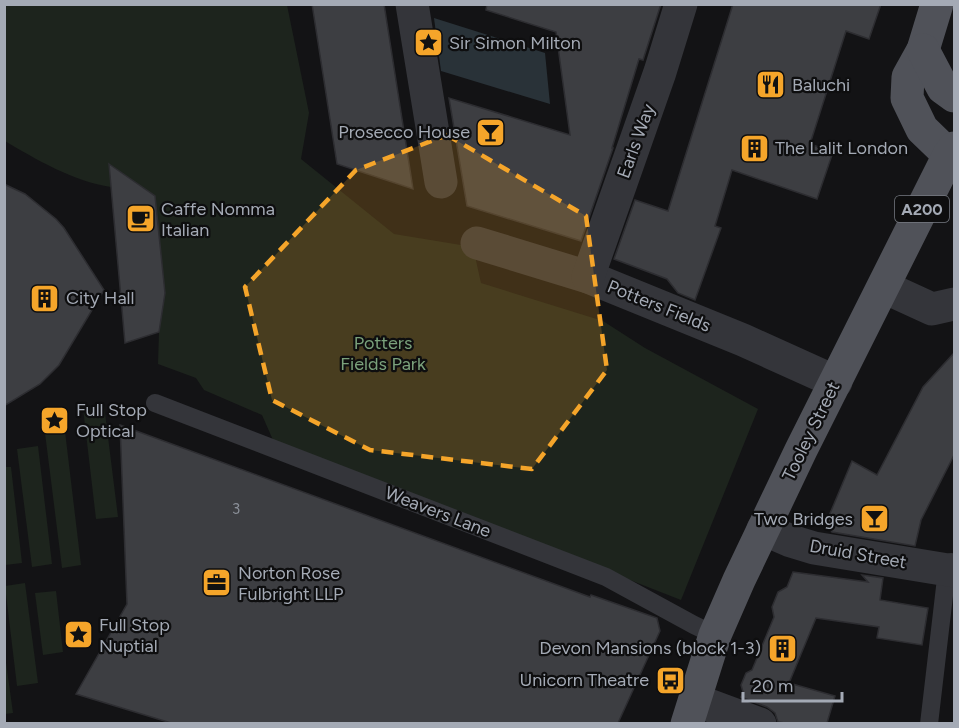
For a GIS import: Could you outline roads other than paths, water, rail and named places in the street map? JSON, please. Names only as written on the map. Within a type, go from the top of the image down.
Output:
[{"type":"main road","name":"A200","points":[[937,4],[923,50],[908,77],[907,98],[922,129],[952,152]]},
{"type":"main road","points":[[923,50],[943,88],[954,96]]},
{"type":"main road","name":"Tooley Street","points":[[691,712],[716,635],[738,579],[952,152]]},
{"type":"street","points":[[412,4],[441,182]]},
{"type":"street","name":"Earls Way","points":[[588,277],[660,72],[681,4]]},
{"type":"street","name":"Potters Fields","points":[[477,243],[588,277],[743,340],[836,382]]},
{"type":"street","points":[[884,287],[932,309],[954,304]]},
{"type":"street","name":"Druid Street","points":[[763,530],[814,548],[952,565]]},
{"type":"street","points":[[691,712],[760,723]]},
{"type":"lane","name":"Weavers Lane","points":[[155,403],[606,577],[716,635]]},
{"type":"lane","points":[[928,723],[952,565]]},
{"type":"place","name":"Sir Simon Milton","points":[[428,43]]},
{"type":"place","name":"Baluchi","points":[[771,85]]},
{"type":"place","name":"Prosecco House","points":[[491,132]]},
{"type":"place","name":"The Lalit London","points":[[754,148]]},
{"type":"place","name":"Caffe Nomma Italian","points":[[140,219]]},
{"type":"place","name":"City Hall","points":[[45,298]]},
{"type":"place","name":"Full Stop Optical","points":[[55,420]]},
{"type":"place","name":"Two Bridges","points":[[874,519]]},
{"type":"place","name":"Norton Rose Fulbright LLP","points":[[217,583]]},
{"type":"place","name":"Full Stop Nuptial","points":[[78,635]]},
{"type":"place","name":"Devon Mansions (block 1-3)","points":[[782,648]]},
{"type":"place","name":"Unicorn Theatre","points":[[670,680]]},
{"type":"park label","name":"Potters Fields Park","points":[[383,353]]}]
